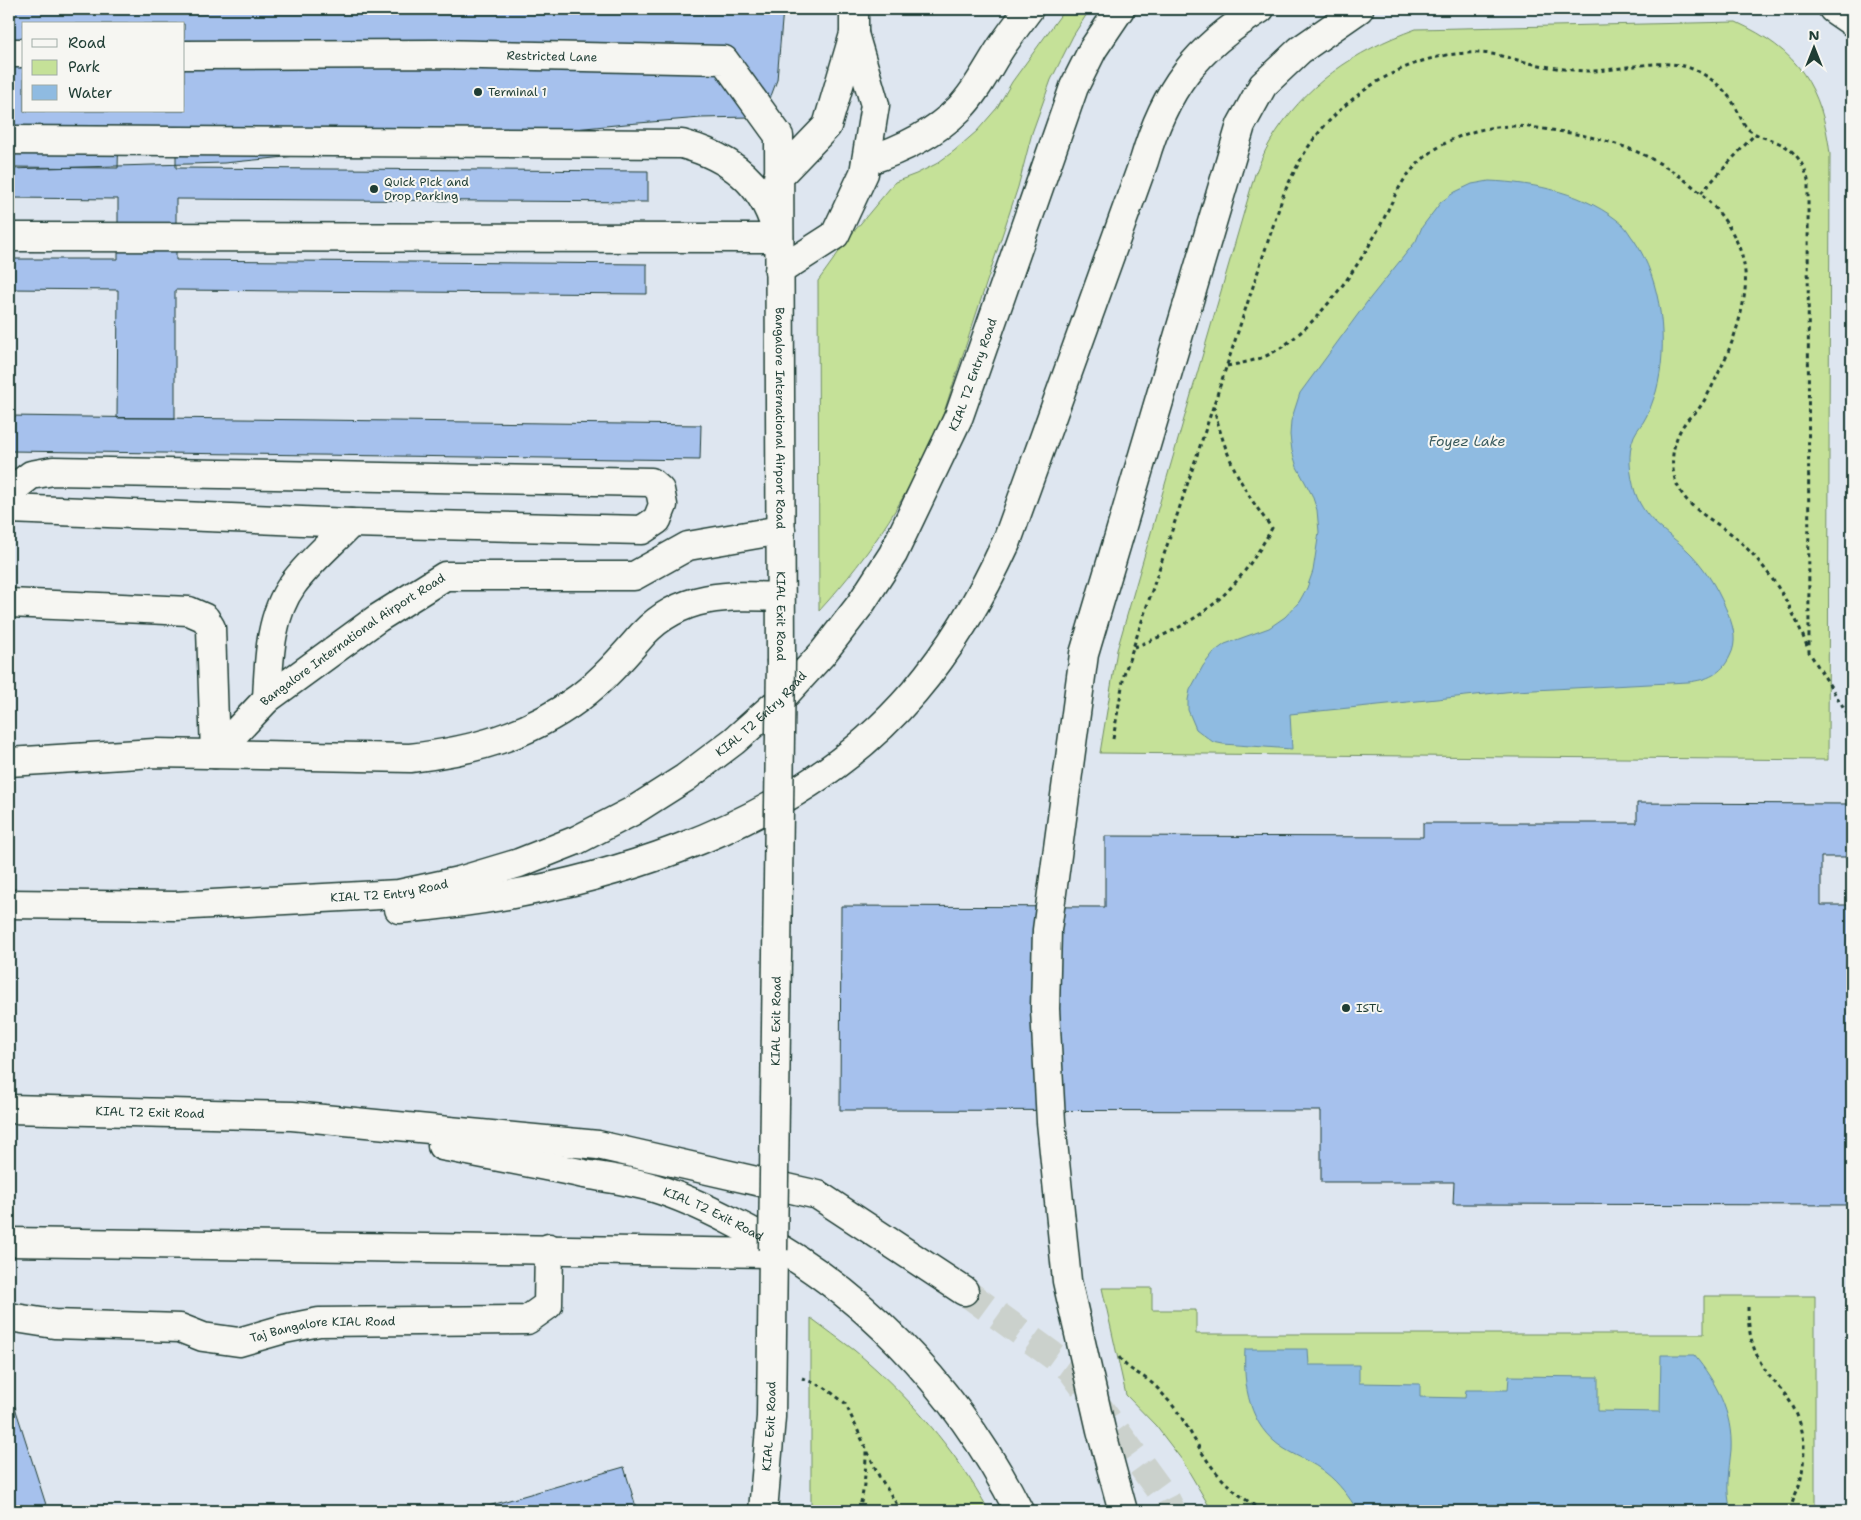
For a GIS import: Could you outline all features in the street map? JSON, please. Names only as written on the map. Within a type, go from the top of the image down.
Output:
[{"type":"main road","points":[[866,161],[892,153],[916,142],[959,109],[976,88],[1002,46],[1030,9]]},
{"type":"main road","name":"KIAL T2 Entry Road","points":[[9,904],[175,906],[399,894],[459,881],[520,863],[577,840],[633,811],[699,767],[734,740],[780,700],[822,654],[860,605],[893,554],[959,416],[1074,87],[1093,49],[1120,9]]},
{"type":"main road","points":[[175,906],[328,911],[387,910],[446,905],[504,897],[573,882],[641,862],[716,833],[755,815],[801,789],[843,759],[883,725],[914,693],[942,658],[967,621],[1007,541],[1141,169],[1153,130],[1166,101],[1184,73],[1205,49],[1230,28],[1260,9]]},
{"type":"main road","points":[[1124,1511],[1101,1430],[1068,1281],[1051,1122],[1045,1009],[1048,930],[1084,654],[1241,125],[1263,85],[1300,50],[1359,9]]},
{"type":"main road","points":[[1833,9],[1852,22]]},
{"type":"main road","points":[[779,271],[835,235],[864,173],[875,105],[854,21]]},
{"type":"main road","points":[[778,177],[827,126],[854,21]]},
{"type":"main road","points":[[9,53],[22,53]]},
{"type":"main road","name":"Restricted Lane","points":[[185,55],[437,54],[724,60],[779,136],[779,238]]},
{"type":"main road","points":[[9,140],[682,144],[704,150],[724,160],[742,174],[766,203],[779,238],[9,238]]},
{"type":"main road","name":"Bangalore International Airport Road","points":[[215,754],[267,699],[378,618],[445,576],[634,576],[688,546],[781,530],[779,238]]},
{"type":"main road","points":[[9,492],[32,476],[53,471],[651,482],[660,490],[663,505],[657,520],[642,530],[351,523],[9,509]]},
{"type":"main road","points":[[267,699],[270,650],[281,608],[292,585],[351,523]]},
{"type":"main road","name":"KIAL Exit Road","points":[[763,1511],[771,1417],[772,1373],[782,660],[780,597],[781,530]]},
{"type":"main road","points":[[9,762],[155,753],[410,758],[447,754],[484,745],[520,732],[543,721],[579,698],[606,676],[644,633],[661,618],[681,607],[706,598],[733,595],[780,597]]},
{"type":"main road","points":[[9,603],[189,611],[205,618],[210,628],[215,754]]},
{"type":"main road","name":"KIAL T2 Exit Road","points":[[9,1109],[292,1116],[598,1145],[818,1195],[964,1291]]},
{"type":"main road","name":"KIAL T2 Exit Road","points":[[292,1116],[654,1188],[706,1208],[756,1233],[804,1262],[848,1296],[890,1333],[928,1373],[983,1447],[1019,1511]]},
{"type":"main road","points":[[9,1242],[774,1251]]},
{"type":"main road","name":"Taj Bangalore KIAL Road","points":[[9,1317],[54,1324],[180,1328],[202,1337],[239,1342],[284,1329],[319,1322],[527,1320],[548,1305],[549,1248]]},
{"type":"path","points":[[1113,739],[1124,675],[1284,193],[1296,167],[1312,143],[1331,120],[1375,83],[1401,69],[1420,62],[1462,53],[1502,56],[1558,68],[1586,71],[1615,70],[1661,63],[1680,64],[1697,70],[1713,80],[1727,94],[1746,128],[1754,134],[1779,143],[1792,151],[1805,170],[1808,180],[1809,652]]},
{"type":"path","points":[[1226,366],[1252,361],[1269,354],[1285,345],[1302,331],[1343,284],[1367,251],[1400,185],[1413,168],[1447,142],[1466,133],[1491,127],[1516,126],[1569,132],[1596,138],[1622,146],[1648,158],[1672,172],[1701,194],[1722,216],[1733,233],[1744,270],[1745,289],[1732,342],[1717,377],[1697,410],[1685,422],[1677,436],[1673,452],[1676,482],[1693,508],[1733,536],[1774,579],[1800,627],[1809,652],[1852,721]]},
{"type":"path","points":[[1701,194],[1754,134]]},
{"type":"path","points":[[1133,647],[1162,637],[1189,623],[1214,604],[1237,582],[1256,557],[1272,528],[1253,504],[1238,477],[1224,446],[1214,404]]},
{"type":"path","points":[[1748,1307],[1748,1322],[1755,1352],[1762,1367],[1794,1408],[1804,1443],[1804,1463],[1800,1483],[1790,1511]]},
{"type":"path","points":[[1113,1350],[1124,1365],[1136,1374],[1149,1380],[1169,1401],[1183,1420],[1209,1464],[1227,1484],[1246,1501],[1263,1511]]},
{"type":"path","points":[[772,1373],[808,1380],[835,1394],[845,1403],[879,1476],[901,1511]]},
{"type":"path","points":[[859,1511],[865,1483],[866,1447]]},
{"type":"shaded area","points":[[9,9],[1852,9],[1852,1511],[9,1511]]},
{"type":"green space","points":[[1065,9],[1090,9],[1073,36],[1051,80],[1032,133],[1018,187],[942,418],[917,471],[889,520],[857,566],[819,611],[818,281],[851,235],[895,182],[936,164],[977,131],[997,108],[1012,82]]},
{"type":"green space","points":[[1736,22],[1776,45],[1791,58],[1803,73],[1821,109],[1830,154],[1828,760],[1100,753],[1117,650],[1255,174],[1270,142],[1298,103],[1332,72],[1352,59],[1393,38],[1416,29]]},
{"type":"green space","points":[[1102,1288],[1152,1288],[1152,1310],[1196,1310],[1196,1334],[1704,1334],[1704,1296],[1815,1296],[1815,1511],[1212,1511],[1182,1460],[1156,1426],[1126,1395]]},
{"type":"green space","points":[[811,1318],[874,1367],[911,1404],[946,1445],[976,1488],[989,1511],[811,1511]]},
{"type":"water","name":"Foyez Lake","points":[[1489,181],[1542,187],[1593,205],[1623,225],[1644,256],[1657,294],[1662,334],[1662,354],[1656,392],[1643,422],[1635,433],[1630,450],[1633,485],[1640,503],[1652,520],[1692,555],[1714,584],[1726,608],[1732,626],[1734,641],[1730,656],[1718,672],[1708,678],[1688,682],[1515,691],[1290,714],[1292,749],[1213,742],[1196,729],[1188,710],[1190,690],[1203,666],[1214,652],[1225,644],[1269,628],[1285,617],[1299,602],[1307,588],[1313,571],[1319,532],[1317,510],[1312,495],[1297,467],[1290,435],[1291,421],[1300,393],[1367,302],[1416,241],[1422,227],[1441,202],[1455,192],[1472,184]]},
{"type":"water","points":[[1245,1349],[1308,1349],[1309,1365],[1359,1365],[1359,1383],[1420,1384],[1420,1397],[1465,1398],[1466,1390],[1508,1390],[1509,1376],[1598,1377],[1598,1411],[1660,1412],[1661,1355],[1694,1355],[1716,1387],[1729,1423],[1731,1450],[1728,1488],[1731,1511],[1358,1511],[1344,1490],[1331,1477],[1321,1469],[1283,1448],[1262,1428],[1250,1404],[1247,1391]]},
{"type":"building","name":"Terminal 1","points":[[9,9],[783,9],[777,80],[768,104],[750,117],[701,118],[626,124],[224,163],[9,169]]},
{"type":"building","points":[[119,129],[176,130],[176,168],[648,171],[648,202],[176,199],[176,260],[647,264],[647,294],[175,290],[175,418],[117,418],[118,290],[9,289],[9,259],[118,259],[118,199],[9,198],[9,167],[118,168]]},
{"type":"building","points":[[9,416],[701,425],[700,460],[9,451]]},
{"type":"building","name":"ISTL","points":[[1637,803],[1852,804],[1852,857],[1821,857],[1821,905],[1852,905],[1852,1205],[1453,1204],[1454,1182],[1321,1182],[1321,1111],[840,1110],[841,906],[1105,907],[1105,836],[1423,837],[1423,823],[1637,823]]},
{"type":"building","points":[[13,1401],[48,1511],[9,1511],[9,1403]]},
{"type":"building","points":[[624,1467],[636,1507],[620,1511],[471,1511]]},
{"type":"tunnel","points":[[964,1291],[1070,1368],[1166,1499],[1172,1511]]},
{"type":"place","name":"Terminal 1","points":[[478,92]]},
{"type":"place","name":"Quick Pick and Drop Parking","points":[[374,189]]},
{"type":"place","name":"ISTL","points":[[1346,1008]]}]
